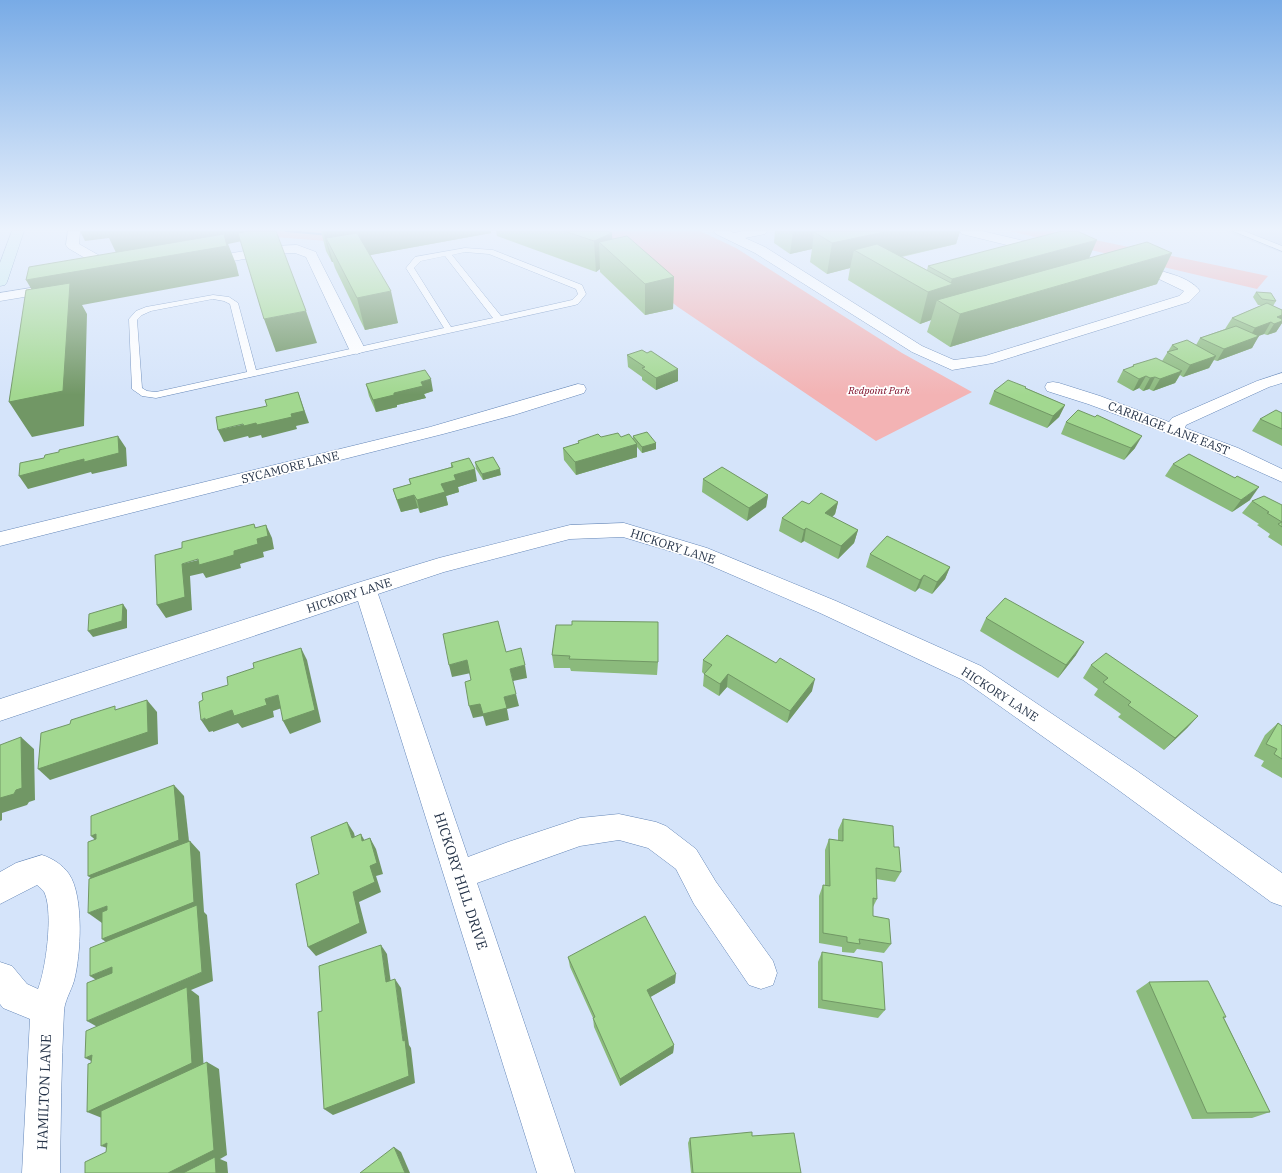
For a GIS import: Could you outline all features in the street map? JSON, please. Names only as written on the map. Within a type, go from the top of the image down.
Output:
[{"type":"street","points":[[0,297],[37,292],[60,286]]},
{"type":"street","points":[[326,286],[357,349]]},
{"type":"street","points":[[817,286],[917,349],[952,365],[994,358],[1184,299],[1193,291],[1185,286]]},
{"type":"street","points":[[1176,430],[1178,422],[1263,384],[1282,378]]},
{"type":"street","name":"SYCAMORE LANE","points":[[0,539],[388,443],[524,407],[578,388]]},
{"type":"street","name":"CARRIAGE LANE EAST","points":[[1054,388],[1094,400],[1176,430],[1232,452],[1282,476]]},
{"type":"street","name":"HICKORY LANE","points":[[0,710],[365,589],[439,566],[570,532],[624,530],[700,552],[828,607],[972,673],[1127,780],[1282,891]]},
{"type":"street","name":"HICKORY HILL DRIVE","points":[[365,589],[556,1173]]},
{"type":"street","points":[[459,875],[508,856],[580,832],[619,827],[656,836],[686,859],[705,893],[760,974]]},
{"type":"street","name":"HAMILTON LANE","points":[[0,889],[27,873],[42,869],[58,884],[64,906],[63,945],[58,980],[47,1010],[41,1173]]},
{"type":"street","points":[[0,978],[15,996],[47,1010]]},
{"type":"lane","points":[[421,286],[449,330]]},
{"type":"lane","points":[[473,286],[499,319]]},
{"type":"lane","points":[[252,373],[234,303],[226,299],[213,297],[149,309],[139,314],[133,320],[137,389],[145,394],[156,395],[357,349],[575,302],[582,294],[579,287],[576,286]]},
{"type":"green space","name":"Redpoint Park","points":[[651,286],[796,286],[902,353],[972,392],[876,441],[678,307]]},
{"type":"green space","points":[[1243,286],[1260,286],[1257,289]]},
{"type":"building","points":[[53,286],[70,286],[63,391],[9,402],[26,290]]},
{"type":"building","points":[[254,286],[297,286],[306,311],[264,319]]},
{"type":"building","points":[[351,286],[388,286],[391,291],[357,298]]},
{"type":"building","points":[[917,286],[948,286],[928,292]]},
{"type":"building","points":[[989,286],[1058,286],[960,314],[937,300]]},
{"type":"building","points":[[1256,292],[1271,293],[1276,301],[1262,299]]},
{"type":"building","points":[[1267,303],[1282,310],[1282,315],[1277,317],[1282,319],[1282,321],[1274,324],[1271,322],[1255,328],[1232,318]]},
{"type":"building","points":[[1236,326],[1259,336],[1224,349],[1200,338]]},
{"type":"building","points":[[1187,340],[1216,356],[1190,365],[1167,352],[1178,349],[1172,345]]},
{"type":"building","points":[[642,350],[647,353],[651,351],[678,369],[656,378],[642,368],[645,367],[627,355]]},
{"type":"building","points":[[1156,358],[1182,371],[1160,379],[1146,376],[1139,379],[1123,370],[1134,366],[1133,365]]},
{"type":"building","points":[[425,370],[431,379],[421,382],[423,386],[373,400],[366,384]]},
{"type":"building","points":[[1008,380],[1065,405],[1053,416],[994,391]]},
{"type":"building","points":[[298,392],[304,411],[291,414],[292,417],[257,425],[256,423],[244,426],[243,424],[218,430],[216,417],[267,406],[265,400]]},
{"type":"building","points":[[1078,410],[1095,417],[1097,415],[1142,436],[1131,448],[1066,422]]},
{"type":"building","points":[[1276,410],[1282,413],[1282,429],[1260,419]]},
{"type":"building","points":[[647,432],[656,443],[642,447],[633,436]]},
{"type":"building","points":[[618,433],[621,437],[629,434],[637,444],[575,462],[563,448],[579,443],[578,441],[598,434],[601,437]]},
{"type":"building","points":[[118,436],[119,453],[84,462],[84,459],[19,476],[20,463],[44,458],[45,455],[59,452],[59,450]]},
{"type":"building","points":[[1189,454],[1235,478],[1237,476],[1259,487],[1241,500],[1173,464]]},
{"type":"building","points":[[493,457],[500,469],[482,474],[475,462]]},
{"type":"building","points":[[469,458],[475,469],[454,475],[456,480],[441,484],[445,492],[417,500],[414,495],[397,500],[393,489],[411,484],[409,479],[453,467],[451,463]]},
{"type":"building","points":[[722,467],[768,495],[749,508],[703,479]]},
{"type":"building","points":[[821,493],[838,502],[825,513],[858,530],[841,546],[806,528],[804,530],[782,518],[802,501],[809,504]]},
{"type":"building","points":[[1264,496],[1282,505],[1282,522],[1267,513],[1269,512],[1252,501]]},
{"type":"building","points":[[254,524],[255,528],[266,525],[268,536],[257,539],[258,544],[234,551],[234,555],[199,565],[198,559],[182,564],[185,597],[157,605],[155,555],[182,548],[182,542]]},
{"type":"building","points":[[887,536],[950,567],[937,582],[924,575],[920,580],[870,554]]},
{"type":"building","points":[[1005,598],[1084,642],[1066,665],[986,618]]},
{"type":"building","points":[[123,604],[122,621],[88,631],[89,614]]},
{"type":"building","points":[[498,621],[506,652],[521,648],[525,665],[510,669],[516,694],[504,697],[507,708],[483,714],[480,704],[469,706],[465,682],[471,680],[467,660],[449,665],[443,634]]},
{"type":"building","points":[[572,621],[658,622],[658,662],[569,659],[570,656],[552,655],[556,625],[572,625]]},
{"type":"building","points":[[727,635],[776,663],[780,658],[815,679],[790,711],[728,674],[720,684],[704,674],[712,665],[703,660]]},
{"type":"building","points":[[301,648],[315,710],[283,721],[278,695],[265,699],[267,705],[234,716],[232,710],[205,720],[205,718],[201,720],[199,702],[203,700],[202,693],[228,685],[227,677],[254,668],[253,663]]},
{"type":"building","points":[[1106,653],[1198,716],[1175,738],[1128,705],[1131,702],[1103,682],[1108,678],[1091,665]]},
{"type":"building","points":[[147,700],[148,732],[38,769],[41,733],[70,724],[71,720],[115,706],[115,710]]},
{"type":"building","points":[[1278,723],[1282,726],[1282,759],[1274,754],[1277,749],[1266,744]]},
{"type":"building","points":[[21,737],[22,788],[16,790],[14,794],[0,798],[0,745]]},
{"type":"building","points":[[174,785],[179,840],[88,876],[88,842],[96,839],[96,834],[91,836],[91,816]]},
{"type":"building","points":[[843,819],[893,826],[894,847],[899,847],[901,872],[876,868],[877,899],[873,898],[873,916],[889,919],[891,944],[859,939],[860,944],[847,942],[847,937],[823,933],[823,885],[830,886],[829,839],[843,841]]},
{"type":"building","points":[[347,822],[352,838],[361,834],[362,841],[370,838],[377,863],[370,866],[375,882],[353,892],[360,923],[308,947],[296,884],[319,874],[311,837]]},
{"type":"building","points":[[190,841],[194,902],[102,939],[102,912],[107,910],[107,906],[88,913],[89,879]]},
{"type":"building","points":[[197,905],[202,972],[87,1021],[87,983],[112,973],[112,967],[90,976],[90,948]]},
{"type":"building","points":[[645,916],[676,974],[647,990],[674,1045],[620,1079],[593,1018],[595,1017],[568,957]]},
{"type":"building","points":[[381,945],[386,982],[395,979],[409,1076],[324,1109],[318,1012],[322,1011],[319,966]]},
{"type":"building","points":[[822,952],[882,962],[885,1010],[822,1000]]},
{"type":"building","points":[[1208,981],[1226,1017],[1223,1017],[1270,1112],[1207,1113],[1149,982]]},
{"type":"building","points":[[187,987],[192,1063],[87,1112],[88,1064],[91,1063],[92,1055],[85,1058],[86,1031]]},
{"type":"building","points":[[207,1062],[214,1150],[168,1173],[85,1173],[85,1162],[106,1152],[107,1143],[101,1146],[101,1111]]},
{"type":"building","points":[[752,1132],[752,1136],[794,1133],[801,1173],[693,1173],[690,1138]]},
{"type":"building","points":[[394,1147],[405,1173],[360,1173]]},
{"type":"building","points":[[215,1157],[216,1173],[183,1173]]}]
